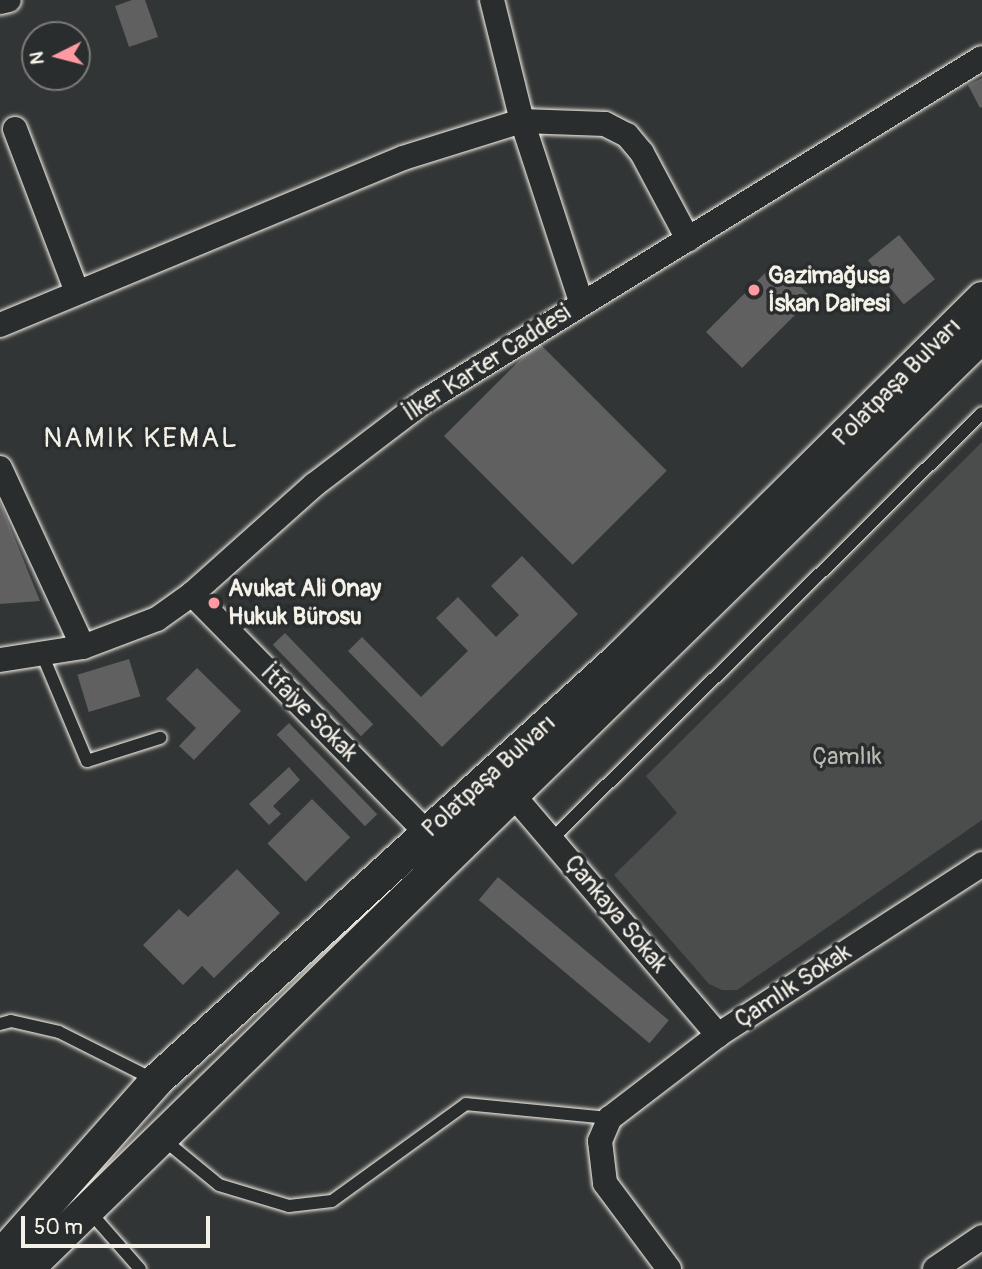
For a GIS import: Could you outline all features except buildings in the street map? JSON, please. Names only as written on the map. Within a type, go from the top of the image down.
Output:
[{"type":"main road","name":"Polatpaşa Bulvarı","points":[[0,1256],[156,1080],[620,657],[982,298]]},
{"type":"main road","name":"Polatpaşa Bulvarı","points":[[26,1269],[159,1136],[513,795],[982,335]]},
{"type":"street","points":[[0,2],[9,0]]},
{"type":"street","points":[[492,0],[522,121],[581,301]]},
{"type":"street","name":"İlker Karter Caddesi","points":[[0,660],[83,647],[116,638],[157,619],[192,594],[314,485],[424,402],[581,301],[688,239],[982,58]]},
{"type":"street","points":[[0,325],[76,290],[403,158],[522,121],[605,124],[627,135],[642,153],[688,239]]},
{"type":"street","points":[[15,129],[76,290]]},
{"type":"street","points":[[0,468],[83,647]]},
{"type":"street","name":"İtfaiye Sokak","points":[[192,594],[426,832]]},
{"type":"street","name":"Çankaya Sokak","points":[[513,795],[718,1035]]},
{"type":"street","name":"Çamlık Sokak","points":[[610,1118],[718,1035],[982,864]]},
{"type":"street","points":[[610,1118],[600,1141],[606,1183],[669,1269]]},
{"type":"street","points":[[935,1269],[982,1237]]},
{"type":"lane","points":[[552,839],[982,413]]},
{"type":"lane","points":[[42,654],[87,761],[160,738]]},
{"type":"lane","points":[[0,1024],[11,1021],[59,1032],[156,1080]]},
{"type":"lane","points":[[159,1136],[219,1185],[289,1206],[332,1202],[466,1104],[610,1118]]},
{"type":"lane","points":[[87,1209],[141,1269]]},
{"type":"green space","name":"Çamlık","points":[[982,442],[982,820],[737,990],[722,990],[709,984],[614,875],[677,813],[646,776]]},
{"type":"place","name":"Gazimağusa İskan Dairesi","points":[[754,290]]},
{"type":"place","name":"Avukat Ali Onay Hukuk Bürosu","points":[[214,603]]},
{"type":"district","name":"NAMIK KEMAL","points":[[141,439]]}]
